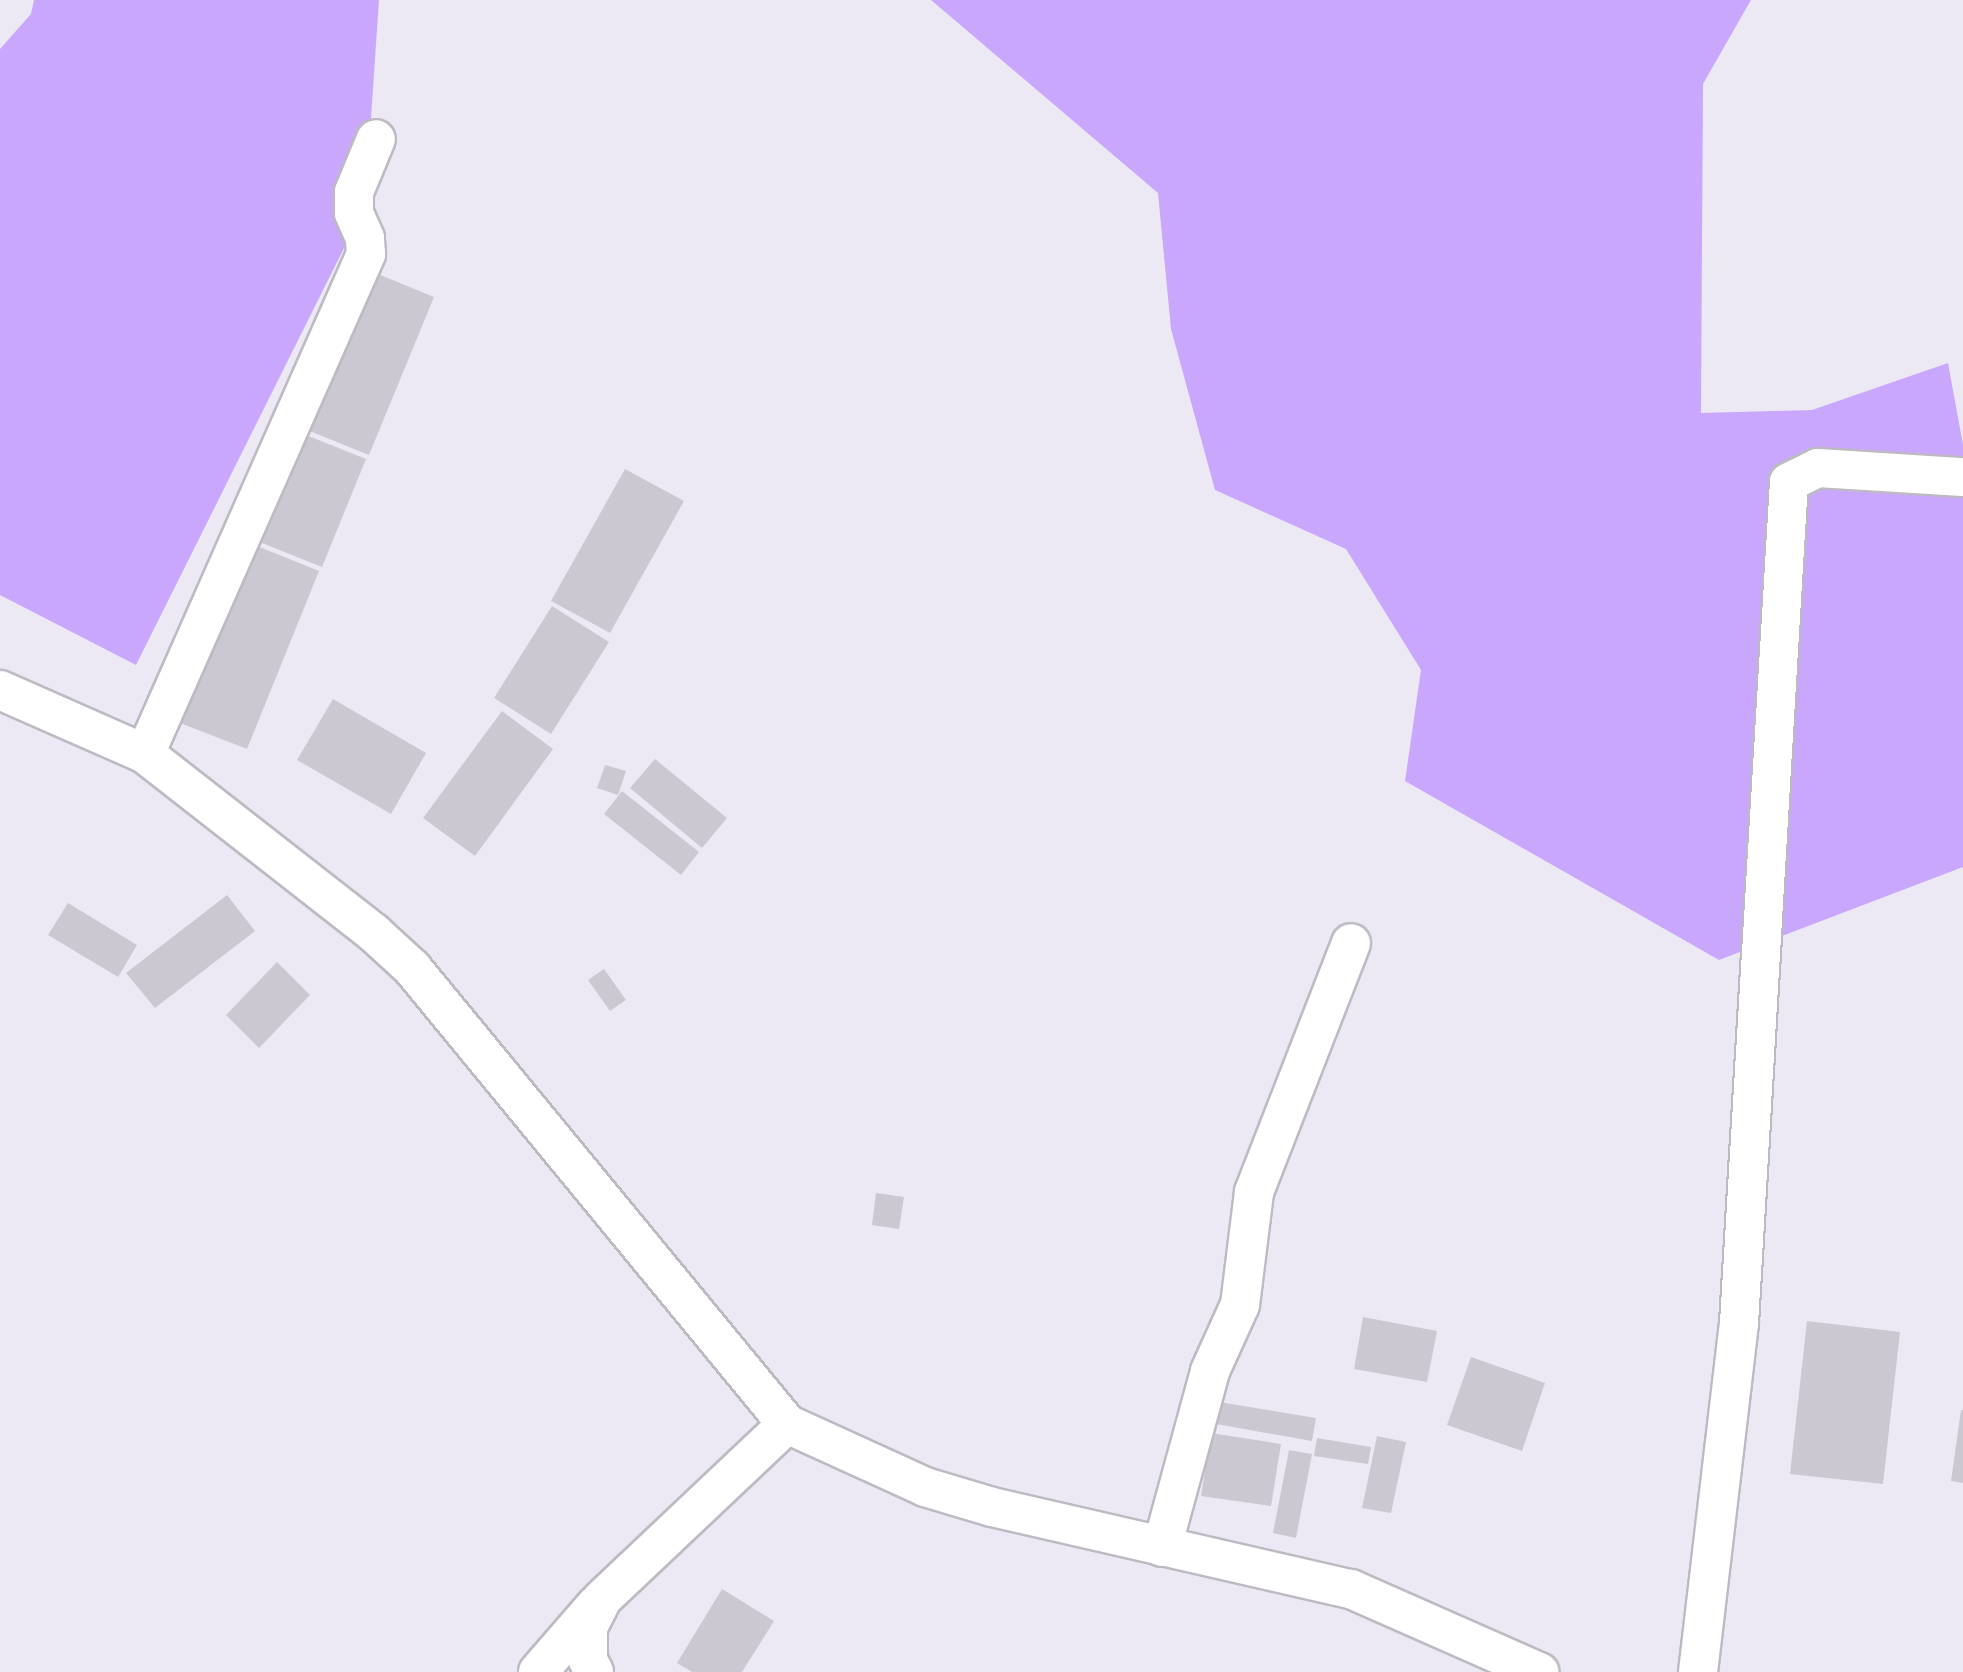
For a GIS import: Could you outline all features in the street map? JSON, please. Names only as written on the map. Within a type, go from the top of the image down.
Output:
[{"type":"street","points":[[145,754],[366,254],[365,238],[354,213],[354,192],[376,139]]},
{"type":"street","points":[[1698,1672],[1739,1323],[1789,482],[1818,467],[1963,477]]},
{"type":"street","points":[[0,690],[145,754],[374,933],[412,968],[787,1424],[925,1487],[1351,1590],[1539,1672]]},
{"type":"street","points":[[1162,1546],[1210,1371],[1240,1305],[1254,1192],[1350,943]]},
{"type":"street","points":[[538,1672],[602,1599],[787,1424]]},
{"type":"street","points":[[594,1672],[588,1660],[588,1627],[602,1599]]},
{"type":"shaded area","points":[[34,0],[379,0],[365,206],[136,665],[0,595],[0,49],[31,14]]},
{"type":"shaded area","points":[[931,0],[1751,0],[1703,84],[1701,413],[1812,410],[1948,363],[1963,445],[1963,867],[1719,960],[1405,781],[1421,670],[1346,549],[1215,490],[1171,329],[1158,193]]},
{"type":"building","points":[[373,272],[434,297],[369,455],[307,430]]},
{"type":"building","points":[[301,433],[366,459],[322,567],[257,541]]},
{"type":"building","points":[[625,469],[684,501],[610,633],[551,601]]},
{"type":"building","points":[[252,544],[319,571],[247,749],[180,723]]},
{"type":"building","points":[[552,606],[609,642],[551,734],[494,698]]},
{"type":"building","points":[[333,699],[426,753],[391,814],[297,760]]},
{"type":"building","points":[[502,711],[553,749],[475,856],[423,818]]},
{"type":"building","points":[[655,759],[727,818],[702,848],[630,788]]},
{"type":"building","points":[[605,765],[626,771],[618,795],[597,788]]},
{"type":"building","points":[[622,791],[699,852],[681,875],[604,814]]},
{"type":"building","points":[[227,895],[255,931],[155,1008],[126,973]]},
{"type":"building","points":[[68,903],[137,945],[118,977],[48,935]]},
{"type":"building","points":[[277,962],[310,995],[259,1048],[226,1015]]},
{"type":"building","points":[[604,969],[626,1000],[610,1011],[588,980]]},
{"type":"building","points":[[876,1193],[904,1197],[899,1229],[872,1225]]},
{"type":"building","points":[[1363,1317],[1437,1331],[1427,1382],[1354,1369]]},
{"type":"building","points":[[1807,1321],[1900,1332],[1883,1484],[1790,1474]]},
{"type":"building","points":[[1471,1357],[1545,1383],[1522,1451],[1447,1425]]},
{"type":"building","points":[[1219,1402],[1316,1418],[1312,1441],[1216,1424]]},
{"type":"building","points":[[1963,1410],[1963,1483],[1951,1481]]},
{"type":"building","points":[[1211,1433],[1281,1444],[1271,1506],[1201,1496]]},
{"type":"building","points":[[1377,1436],[1406,1442],[1391,1513],[1362,1508]]},
{"type":"building","points":[[1317,1438],[1371,1447],[1368,1464],[1314,1456]]},
{"type":"building","points":[[1289,1450],[1312,1454],[1296,1538],[1273,1533]]},
{"type":"building","points":[[722,1589],[774,1621],[742,1672],[692,1672],[677,1663]]}]
